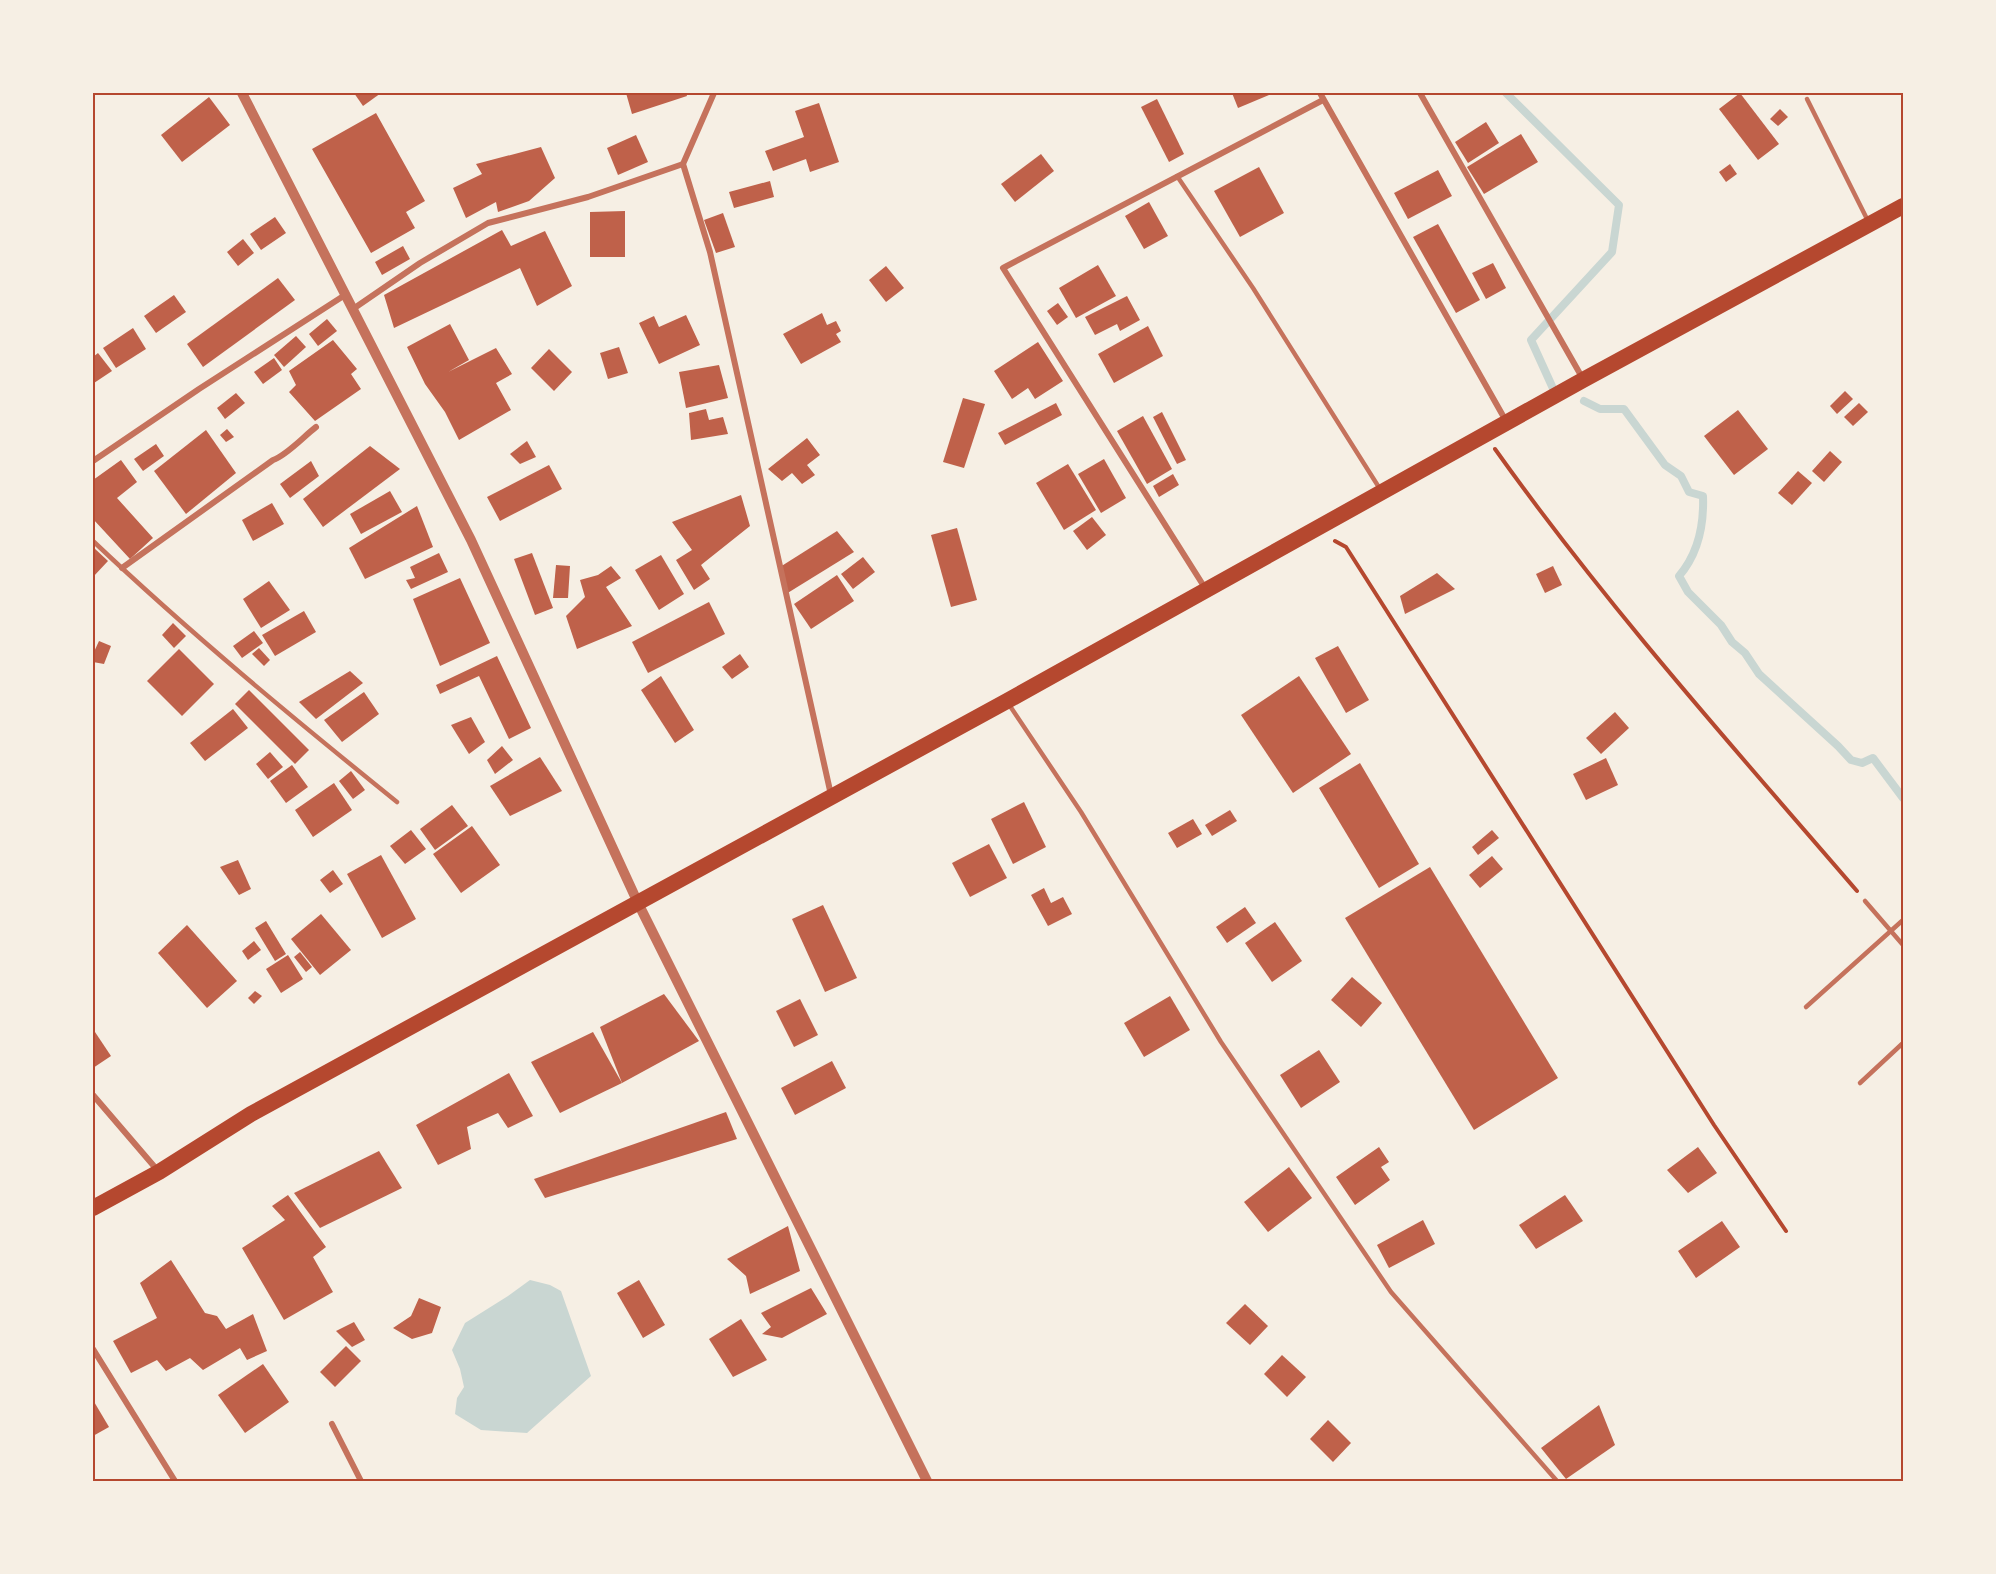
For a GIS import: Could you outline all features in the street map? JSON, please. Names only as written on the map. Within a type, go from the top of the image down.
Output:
[{"type":"highway","points":[[93,1208],[159,1172],[251,1114],[1007,700],[1484,434],[1903,206]]},
{"type":"street","points":[[242,93],[471,540],[638,903],[927,1481]]},
{"type":"street","points":[[714,93],[682,164],[710,252],[831,796]]},
{"type":"street","points":[[1320,93],[1506,422]]},
{"type":"street","points":[[1420,93],[1583,380]]},
{"type":"street","points":[[1205,588],[1003,268],[1323,100]]},
{"type":"street","points":[[353,309],[420,262],[488,223],[588,197],[682,164]]},
{"type":"street","points":[[93,461],[199,389],[345,295]]},
{"type":"street","points":[[122,568],[273,460],[284,456],[290,447],[316,427]]},
{"type":"street","points":[[93,1095],[159,1172]]},
{"type":"street","points":[[93,1349],[175,1481]]},
{"type":"street","points":[[332,1424],[361,1481]]},
{"type":"lane","points":[[1807,99],[1869,224]]},
{"type":"lane","points":[[1177,176],[1253,288],[1381,492]]},
{"type":"lane","points":[[93,541],[276,704],[397,802]]},
{"type":"lane","points":[[1007,700],[1081,812],[1221,1042],[1391,1292],[1557,1481]]},
{"type":"lane","points":[[1865,901],[1903,945]]},
{"type":"lane","points":[[1806,1007],[1903,920]]},
{"type":"lane","points":[[1860,1083],[1903,1043]]},
{"type":"path","points":[[1484,434],[1520,484],[1662,664],[1865,901]]},
{"type":"path","points":[[1313,529],[1346,547],[1714,1125],[1786,1231]]},
{"type":"shaded area","points":[[530,1280],[550,1285],[561,1291],[591,1376],[527,1433],[481,1430],[455,1414],[457,1398],[464,1387],[452,1350],[465,1323]]},
{"type":"building","points":[[354,93],[381,93],[363,106]]},
{"type":"building","points":[[626,93],[686,93],[687,96],[632,114]]},
{"type":"building","points":[[1232,93],[1274,93],[1238,108]]},
{"type":"building","points":[[1740,93],[1779,144],[1758,160],[1719,109]]},
{"type":"building","points":[[209,97],[230,125],[182,162],[161,135]]},
{"type":"building","points":[[1157,99],[1184,154],[1169,162],[1141,107]]},
{"type":"building","points":[[819,103],[839,162],[810,172],[806,159],[773,171],[765,151],[804,137],[795,111]]},
{"type":"building","points":[[1780,109],[1788,117],[1778,126],[1770,119]]},
{"type":"building","points":[[376,113],[425,201],[406,212],[415,228],[371,253],[312,149]]},
{"type":"building","points":[[1486,122],[1499,143],[1468,163],[1455,142]]},
{"type":"building","points":[[1521,134],[1538,162],[1484,194],[1467,167]]},
{"type":"building","points":[[636,135],[648,162],[618,175],[607,148]]},
{"type":"building","points":[[541,147],[555,178],[529,201],[498,212],[496,202],[466,218],[453,188],[482,174],[476,164]]},
{"type":"building","points":[[1041,154],[1054,171],[1015,202],[1001,184]]},
{"type":"building","points":[[1730,164],[1737,174],[1726,182],[1719,172]]},
{"type":"building","points":[[1259,167],[1284,213],[1240,237],[1214,191]]},
{"type":"building","points":[[1438,170],[1452,196],[1408,219],[1394,193]]},
{"type":"building","points":[[770,181],[774,197],[734,208],[729,192]]},
{"type":"building","points":[[1149,202],[1168,236],[1144,249],[1125,216]]},
{"type":"building","points":[[625,211],[625,257],[590,257],[590,212]]},
{"type":"building","points":[[723,213],[735,247],[716,253],[704,220]]},
{"type":"building","points":[[275,217],[286,233],[261,250],[250,234]]},
{"type":"building","points":[[1438,224],[1480,300],[1456,313],[1413,237]]},
{"type":"building","points":[[502,230],[511,246],[545,231],[572,286],[537,306],[520,268],[394,328],[384,295]]},
{"type":"building","points":[[243,239],[254,253],[238,266],[227,252]]},
{"type":"building","points":[[403,246],[410,259],[382,275],[375,262]]},
{"type":"building","points":[[1493,263],[1506,288],[1486,299],[1472,273]]},
{"type":"building","points":[[1098,265],[1116,296],[1076,318],[1059,288]]},
{"type":"building","points":[[886,266],[904,288],[886,302],[869,280]]},
{"type":"building","points":[[278,278],[295,300],[203,367],[187,344]]},
{"type":"building","points":[[174,295],[186,312],[156,333],[144,316]]},
{"type":"building","points":[[1127,296],[1140,320],[1120,331],[1117,324],[1095,335],[1085,317]]},
{"type":"building","points":[[1058,303],[1068,317],[1057,325],[1047,311]]},
{"type":"building","points":[[822,313],[827,325],[836,321],[841,331],[836,334],[841,342],[801,364],[783,334]]},
{"type":"building","points":[[686,315],[700,345],[659,364],[639,323],[654,316],[659,327]]},
{"type":"building","points":[[327,319],[337,331],[318,346],[309,334]]},
{"type":"building","points":[[450,324],[469,360],[448,372],[496,348],[512,374],[496,383],[511,410],[459,440],[445,412],[425,384],[407,347]]},
{"type":"building","points":[[1148,326],[1163,356],[1114,383],[1098,354]]},
{"type":"building","points":[[133,328],[146,349],[116,368],[103,348]]},
{"type":"building","points":[[296,336],[306,347],[284,367],[274,355]]},
{"type":"building","points":[[333,340],[357,369],[351,374],[361,389],[315,421],[289,392],[296,385],[289,371]]},
{"type":"building","points":[[1038,342],[1063,381],[1035,399],[1028,388],[1012,399],[994,371]]},
{"type":"building","points":[[619,347],[628,373],[608,379],[600,353]]},
{"type":"building","points":[[549,349],[572,372],[554,391],[531,368]]},
{"type":"building","points":[[98,353],[112,371],[94,383],[93,357]]},
{"type":"building","points":[[274,358],[282,370],[263,384],[254,372]]},
{"type":"building","points":[[719,365],[728,398],[686,408],[679,372]]},
{"type":"building","points":[[1845,391],[1853,399],[1837,414],[1830,406]]},
{"type":"building","points":[[236,393],[245,403],[225,419],[217,408]]},
{"type":"building","points":[[963,398],[985,404],[964,468],[943,462]]},
{"type":"building","points":[[1056,403],[1062,415],[1005,445],[998,433]]},
{"type":"building","points":[[1859,403],[1868,412],[1853,426],[1844,417]]},
{"type":"building","points":[[706,409],[709,420],[723,417],[728,434],[691,440],[689,413]]},
{"type":"building","points":[[1738,410],[1768,449],[1734,475],[1704,436]]},
{"type":"building","points":[[1162,412],[1186,460],[1177,464],[1153,417]]},
{"type":"building","points":[[1143,416],[1172,469],[1147,484],[1117,431]]},
{"type":"building","points":[[227,429],[234,437],[226,442],[220,435]]},
{"type":"building","points":[[206,430],[236,473],[186,514],[154,471]]},
{"type":"building","points":[[807,438],[820,455],[807,465],[815,475],[802,484],[792,473],[782,481],[768,469]]},
{"type":"building","points":[[527,441],[536,457],[520,464],[510,454]]},
{"type":"building","points":[[156,444],[164,456],[143,471],[134,459]]},
{"type":"building","points":[[370,446],[400,469],[323,527],[303,499]]},
{"type":"building","points":[[1830,451],[1842,462],[1824,482],[1812,471]]},
{"type":"building","points":[[1104,459],[1126,498],[1101,513],[1078,474]]},
{"type":"building","points":[[121,460],[137,482],[117,498],[153,538],[130,559],[93,519],[93,480]]},
{"type":"building","points":[[311,461],[319,476],[290,498],[280,484]]},
{"type":"building","points":[[1068,464],[1096,510],[1064,530],[1036,483]]},
{"type":"building","points":[[549,465],[562,489],[500,521],[487,497]]},
{"type":"building","points":[[1798,471],[1812,483],[1792,505],[1778,493]]},
{"type":"building","points":[[1173,474],[1179,485],[1159,497],[1153,486]]},
{"type":"building","points":[[390,491],[402,512],[361,534],[350,514]]},
{"type":"building","points":[[741,495],[750,526],[701,565],[710,579],[694,590],[676,560],[692,550],[672,522]]},
{"type":"building","points":[[272,503],[284,524],[253,541],[242,520]]},
{"type":"building","points":[[417,506],[433,547],[365,579],[349,548]]},
{"type":"building","points":[[1092,517],[1106,535],[1087,550],[1073,531]]},
{"type":"building","points":[[957,528],[977,600],[951,607],[931,535]]},
{"type":"building","points":[[837,531],[854,552],[786,594],[780,567]]},
{"type":"building","points":[[93,547],[108,561],[93,577]]},
{"type":"building","points":[[439,553],[448,572],[411,589],[406,580],[415,578],[410,567]]},
{"type":"building","points":[[532,553],[553,608],[535,615],[514,559]]},
{"type":"building","points":[[661,555],[684,594],[659,610],[635,570]]},
{"type":"building","points":[[863,557],[875,572],[853,589],[841,574]]},
{"type":"building","points":[[556,565],[570,566],[568,598],[553,598]]},
{"type":"building","points":[[611,566],[621,578],[606,587],[632,626],[577,649],[566,616],[585,597],[580,580],[598,575]]},
{"type":"building","points":[[1553,566],[1562,585],[1545,593],[1536,574]]},
{"type":"building","points":[[1437,573],[1455,589],[1405,614],[1400,596]]},
{"type":"building","points":[[837,575],[854,601],[811,629],[794,604]]},
{"type":"building","points":[[460,578],[490,643],[440,666],[413,599]]},
{"type":"building","points":[[269,581],[290,610],[261,628],[243,599]]},
{"type":"building","points":[[709,602],[725,634],[648,673],[632,642]]},
{"type":"building","points":[[304,611],[316,632],[275,656],[262,635]]},
{"type":"building","points":[[173,623],[186,636],[174,648],[162,635]]},
{"type":"building","points":[[254,631],[263,643],[242,658],[233,646]]},
{"type":"building","points":[[99,641],[111,646],[104,664],[93,662],[93,654]]},
{"type":"building","points":[[1338,646],[1369,700],[1346,713],[1315,658]]},
{"type":"building","points":[[259,648],[270,660],[264,666],[252,654]]},
{"type":"building","points":[[179,649],[214,684],[182,716],[147,681]]},
{"type":"building","points":[[740,654],[749,667],[732,679],[722,667]]},
{"type":"building","points":[[497,656],[531,728],[509,739],[479,676],[440,694],[436,685]]},
{"type":"building","points":[[350,671],[363,683],[316,719],[299,702]]},
{"type":"building","points":[[661,676],[694,730],[675,743],[641,690]]},
{"type":"building","points":[[1299,676],[1351,754],[1293,793],[1241,715]]},
{"type":"building","points":[[249,690],[309,750],[295,764],[235,704]]},
{"type":"building","points":[[364,692],[379,714],[342,742],[324,720]]},
{"type":"building","points":[[233,709],[248,728],[205,761],[190,743]]},
{"type":"building","points":[[1615,712],[1629,728],[1601,754],[1586,738]]},
{"type":"building","points":[[471,717],[485,742],[469,754],[451,725]]},
{"type":"building","points":[[502,746],[513,760],[495,774],[487,760]]},
{"type":"building","points":[[270,752],[283,767],[268,779],[256,764]]},
{"type":"building","points":[[540,757],[562,791],[510,816],[490,786]]},
{"type":"building","points":[[1606,758],[1618,785],[1586,800],[1573,774]]},
{"type":"building","points":[[1360,763],[1419,864],[1379,888],[1319,788]]},
{"type":"building","points":[[292,765],[308,787],[286,803],[270,781]]},
{"type":"building","points":[[351,771],[365,790],[353,799],[339,781]]},
{"type":"building","points":[[334,783],[352,810],[313,837],[295,810]]},
{"type":"building","points":[[1024,802],[1046,847],[1013,864],[991,819]]},
{"type":"building","points":[[452,805],[468,826],[435,850],[420,829]]},
{"type":"building","points":[[1230,810],[1237,821],[1212,836],[1205,825]]},
{"type":"building","points":[[1193,819],[1202,834],[1177,848],[1168,833]]},
{"type":"building","points":[[472,826],[500,865],[461,893],[433,854]]},
{"type":"building","points":[[411,830],[426,849],[405,864],[390,846]]},
{"type":"building","points":[[1492,830],[1499,838],[1478,855],[1472,847]]},
{"type":"building","points":[[989,844],[1007,878],[970,897],[952,863]]},
{"type":"building","points":[[381,855],[416,919],[382,938],[347,874]]},
{"type":"building","points":[[1492,856],[1503,869],[1480,888],[1469,875]]},
{"type":"building","points":[[238,860],[251,889],[239,895],[220,867]]},
{"type":"building","points":[[1430,867],[1558,1078],[1474,1130],[1345,918]]},
{"type":"building","points":[[333,870],[343,884],[330,893],[320,880]]},
{"type":"building","points":[[1044,888],[1051,903],[1063,897],[1072,914],[1048,926],[1031,895]]},
{"type":"building","points":[[823,905],[857,978],[825,992],[792,919]]},
{"type":"building","points":[[1245,907],[1256,923],[1227,943],[1216,927]]},
{"type":"building","points":[[321,914],[351,950],[320,975],[291,939]]},
{"type":"building","points":[[266,921],[286,954],[275,961],[255,928]]},
{"type":"building","points":[[1275,922],[1302,961],[1272,982],[1245,943]]},
{"type":"building","points":[[187,925],[237,981],[207,1008],[158,953]]},
{"type":"building","points":[[254,941],[261,950],[248,960],[242,951]]},
{"type":"building","points":[[300,952],[312,967],[306,972],[294,957]]},
{"type":"building","points":[[288,955],[303,979],[281,993],[266,969]]},
{"type":"building","points":[[1352,977],[1382,1003],[1361,1027],[1331,1000]]},
{"type":"building","points":[[255,991],[262,996],[254,1004],[248,998]]},
{"type":"building","points":[[664,994],[699,1041],[622,1083],[600,1027]]},
{"type":"building","points":[[1170,996],[1190,1030],[1144,1057],[1124,1023]]},
{"type":"building","points":[[800,999],[818,1035],[794,1047],[776,1011]]},
{"type":"building","points":[[93,1029],[111,1056],[93,1068]]},
{"type":"building","points":[[593,1032],[622,1083],[560,1113],[531,1062]]},
{"type":"building","points":[[1319,1050],[1340,1082],[1301,1108],[1280,1075]]},
{"type":"building","points":[[832,1061],[846,1088],[795,1115],[781,1088]]},
{"type":"building","points":[[509,1073],[533,1116],[508,1128],[498,1113],[467,1127],[471,1149],[438,1165],[416,1125]]},
{"type":"building","points":[[726,1112],[737,1139],[545,1198],[534,1179]]},
{"type":"building","points":[[1379,1147],[1389,1162],[1381,1167],[1390,1180],[1355,1205],[1336,1177]]},
{"type":"building","points":[[1698,1147],[1717,1173],[1688,1193],[1667,1170]]},
{"type":"building","points":[[379,1151],[402,1188],[320,1228],[294,1193]]},
{"type":"building","points":[[1289,1167],[1312,1198],[1268,1232],[1244,1202]]},
{"type":"building","points":[[288,1195],[326,1247],[313,1257],[333,1292],[284,1320],[242,1248],[285,1220],[272,1206]]},
{"type":"building","points":[[1565,1195],[1583,1221],[1536,1249],[1519,1225]]},
{"type":"building","points":[[1423,1220],[1435,1244],[1389,1268],[1377,1245]]},
{"type":"building","points":[[1722,1221],[1740,1247],[1696,1278],[1678,1251]]},
{"type":"building","points":[[788,1226],[800,1271],[750,1294],[746,1276],[727,1259]]},
{"type":"building","points":[[171,1260],[205,1313],[217,1316],[226,1329],[253,1314],[267,1351],[247,1360],[240,1348],[203,1370],[190,1358],[166,1371],[157,1360],[131,1373],[113,1341],[157,1318],[140,1283]]},
{"type":"building","points":[[639,1280],[665,1325],[643,1338],[617,1293]]},
{"type":"building","points":[[811,1288],[827,1314],[782,1338],[762,1334],[771,1327],[761,1313]]},
{"type":"building","points":[[419,1298],[441,1307],[432,1333],[412,1339],[393,1328],[411,1316]]},
{"type":"building","points":[[1245,1304],[1268,1326],[1250,1345],[1226,1323]]},
{"type":"building","points":[[741,1319],[767,1360],[733,1377],[709,1339]]},
{"type":"building","points":[[354,1322],[365,1340],[352,1347],[336,1331]]},
{"type":"building","points":[[346,1346],[361,1361],[335,1387],[320,1372]]},
{"type":"building","points":[[1282,1355],[1306,1377],[1287,1397],[1264,1374]]},
{"type":"building","points":[[263,1364],[289,1402],[245,1433],[218,1395]]},
{"type":"building","points":[[93,1400],[109,1427],[93,1436]]},
{"type":"building","points":[[1599,1405],[1615,1445],[1566,1479],[1541,1448]]},
{"type":"building","points":[[1328,1420],[1351,1443],[1333,1462],[1310,1439]]},
{"type":"waterway","points":[[1506,93],[1619,205],[1612,252],[1531,340],[1556,395]]},
{"type":"waterway","points":[[1584,401],[1600,409],[1624,409],[1665,465],[1681,476],[1689,492],[1703,496],[1698,538],[1691,558],[1679,576],[1688,592],[1721,625],[1732,642],[1745,653],[1759,674],[1851,760],[1862,763],[1873,758],[1903,798]]}]
